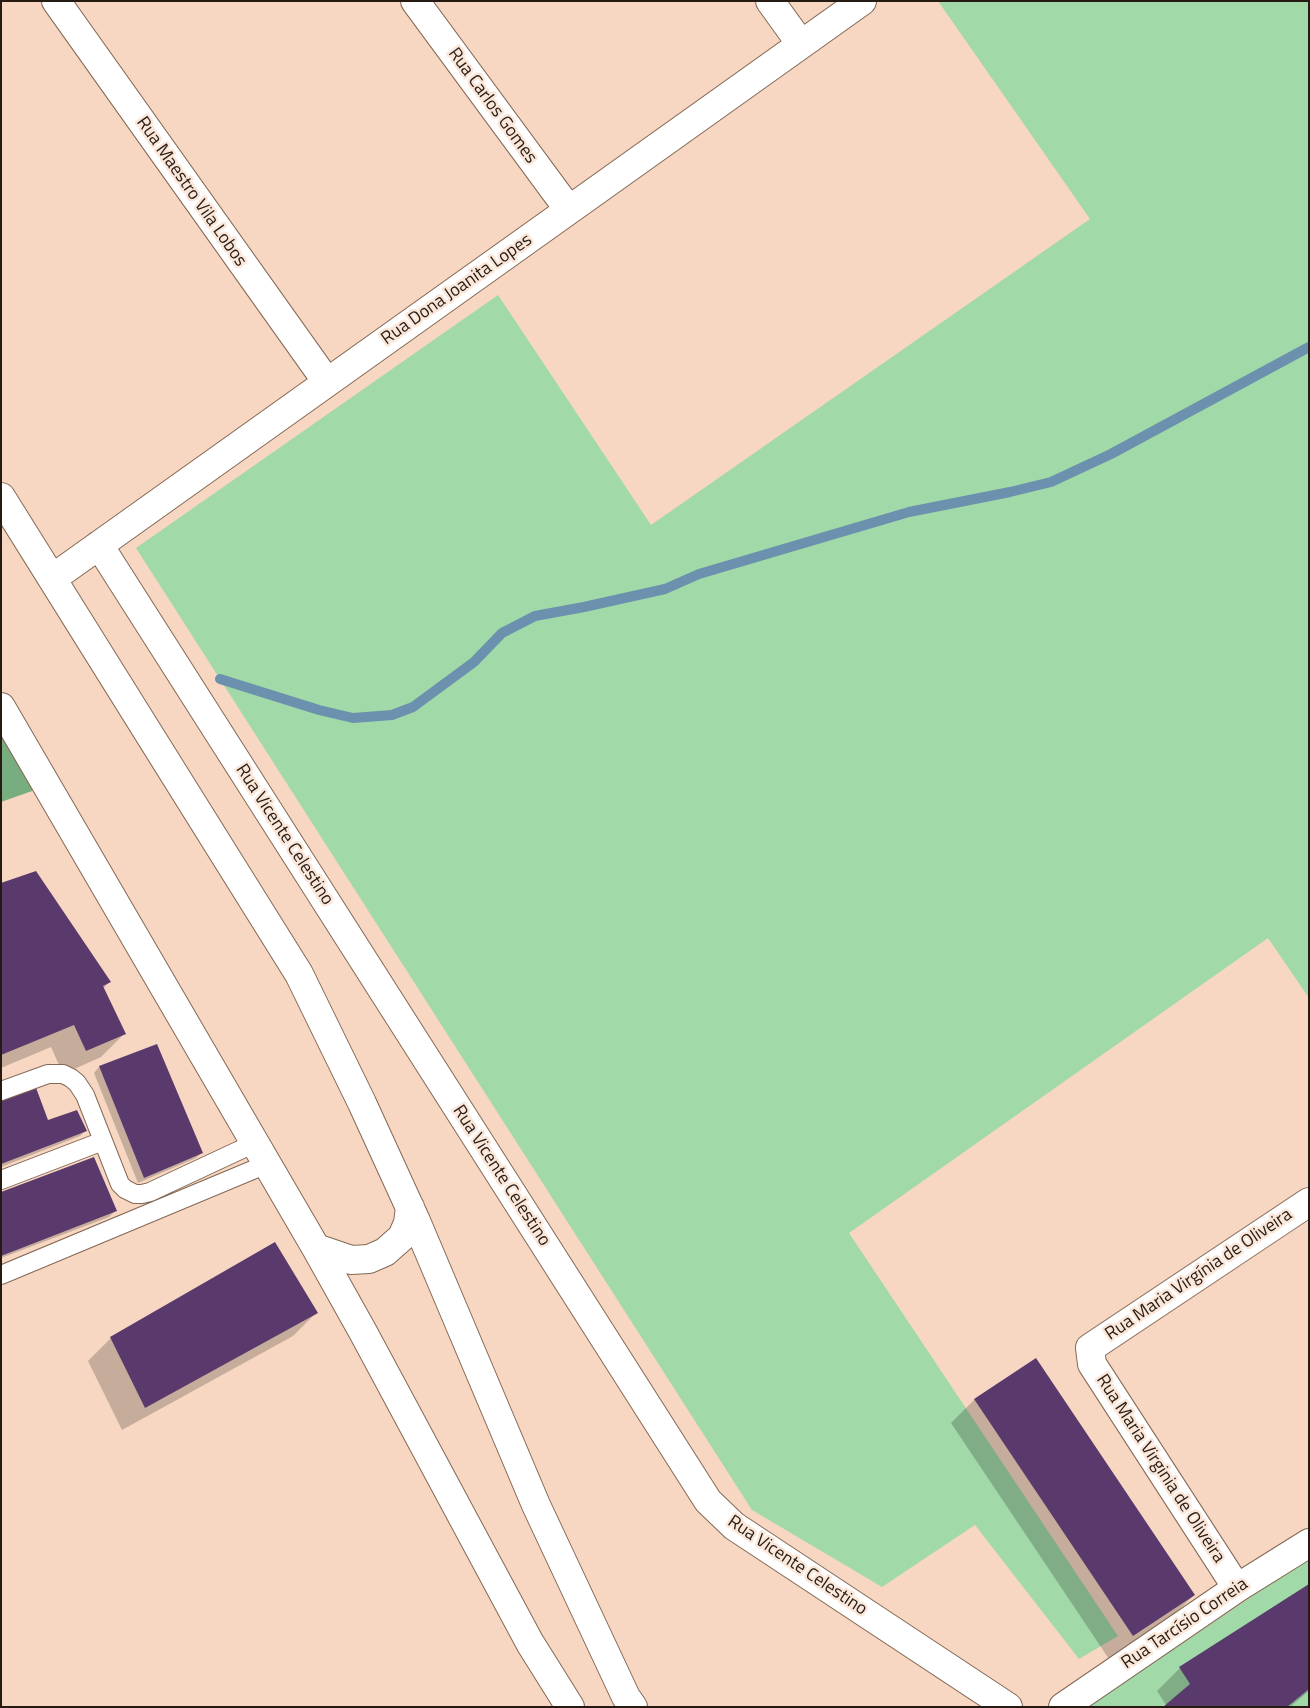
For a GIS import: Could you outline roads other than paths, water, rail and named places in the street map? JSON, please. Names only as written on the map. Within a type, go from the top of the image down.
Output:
[{"type":"street","name":"Rua Maestro Vila Lobos","points":[[56,1],[327,382]]},
{"type":"street","name":"Rua Carlos Gomes","points":[[415,1],[569,210]]},
{"type":"street","points":[[770,1],[801,44]]},
{"type":"street","name":"Rua Dona Joanita Lopes","points":[[53,578],[862,1]]},
{"type":"street","points":[[1,497],[299,974],[362,1103],[410,1208],[536,1505],[626,1697],[633,1707]]},
{"type":"street","points":[[1,534],[14,537],[33,547]]},
{"type":"street","name":"Rua Vicente Celestino","points":[[99,545],[708,1501],[734,1526],[1008,1707]]},
{"type":"street","points":[[1,707],[316,1248],[530,1643],[570,1707]]},
{"type":"street","name":"Rua Maria Virgínia de Oliveira","points":[[1090,1348],[1309,1202]]},
{"type":"street","points":[[316,1248],[351,1260],[369,1259],[385,1252],[402,1237],[408,1223],[410,1208]]},
{"type":"street","name":"Rua Maria Virginia de Oliveira","points":[[1090,1348],[1092,1364],[1238,1588]]},
{"type":"street","name":"Rua Tarcísio Correia","points":[[1063,1707],[1238,1588],[1309,1543]]},
{"type":"lane","points":[[1,1091],[48,1074],[63,1074],[71,1078],[85,1095],[120,1184],[125,1190],[135,1194],[142,1194],[261,1153]]},
{"type":"lane","points":[[1,1180],[103,1141]]},
{"type":"lane","points":[[1,1275],[261,1153]]},
{"type":"waterway","points":[[220,679],[319,710],[353,718],[392,715],[413,707],[474,662],[502,633],[535,616],[665,589],[699,574],[909,512],[1051,482],[1111,454],[1309,347]]}]
